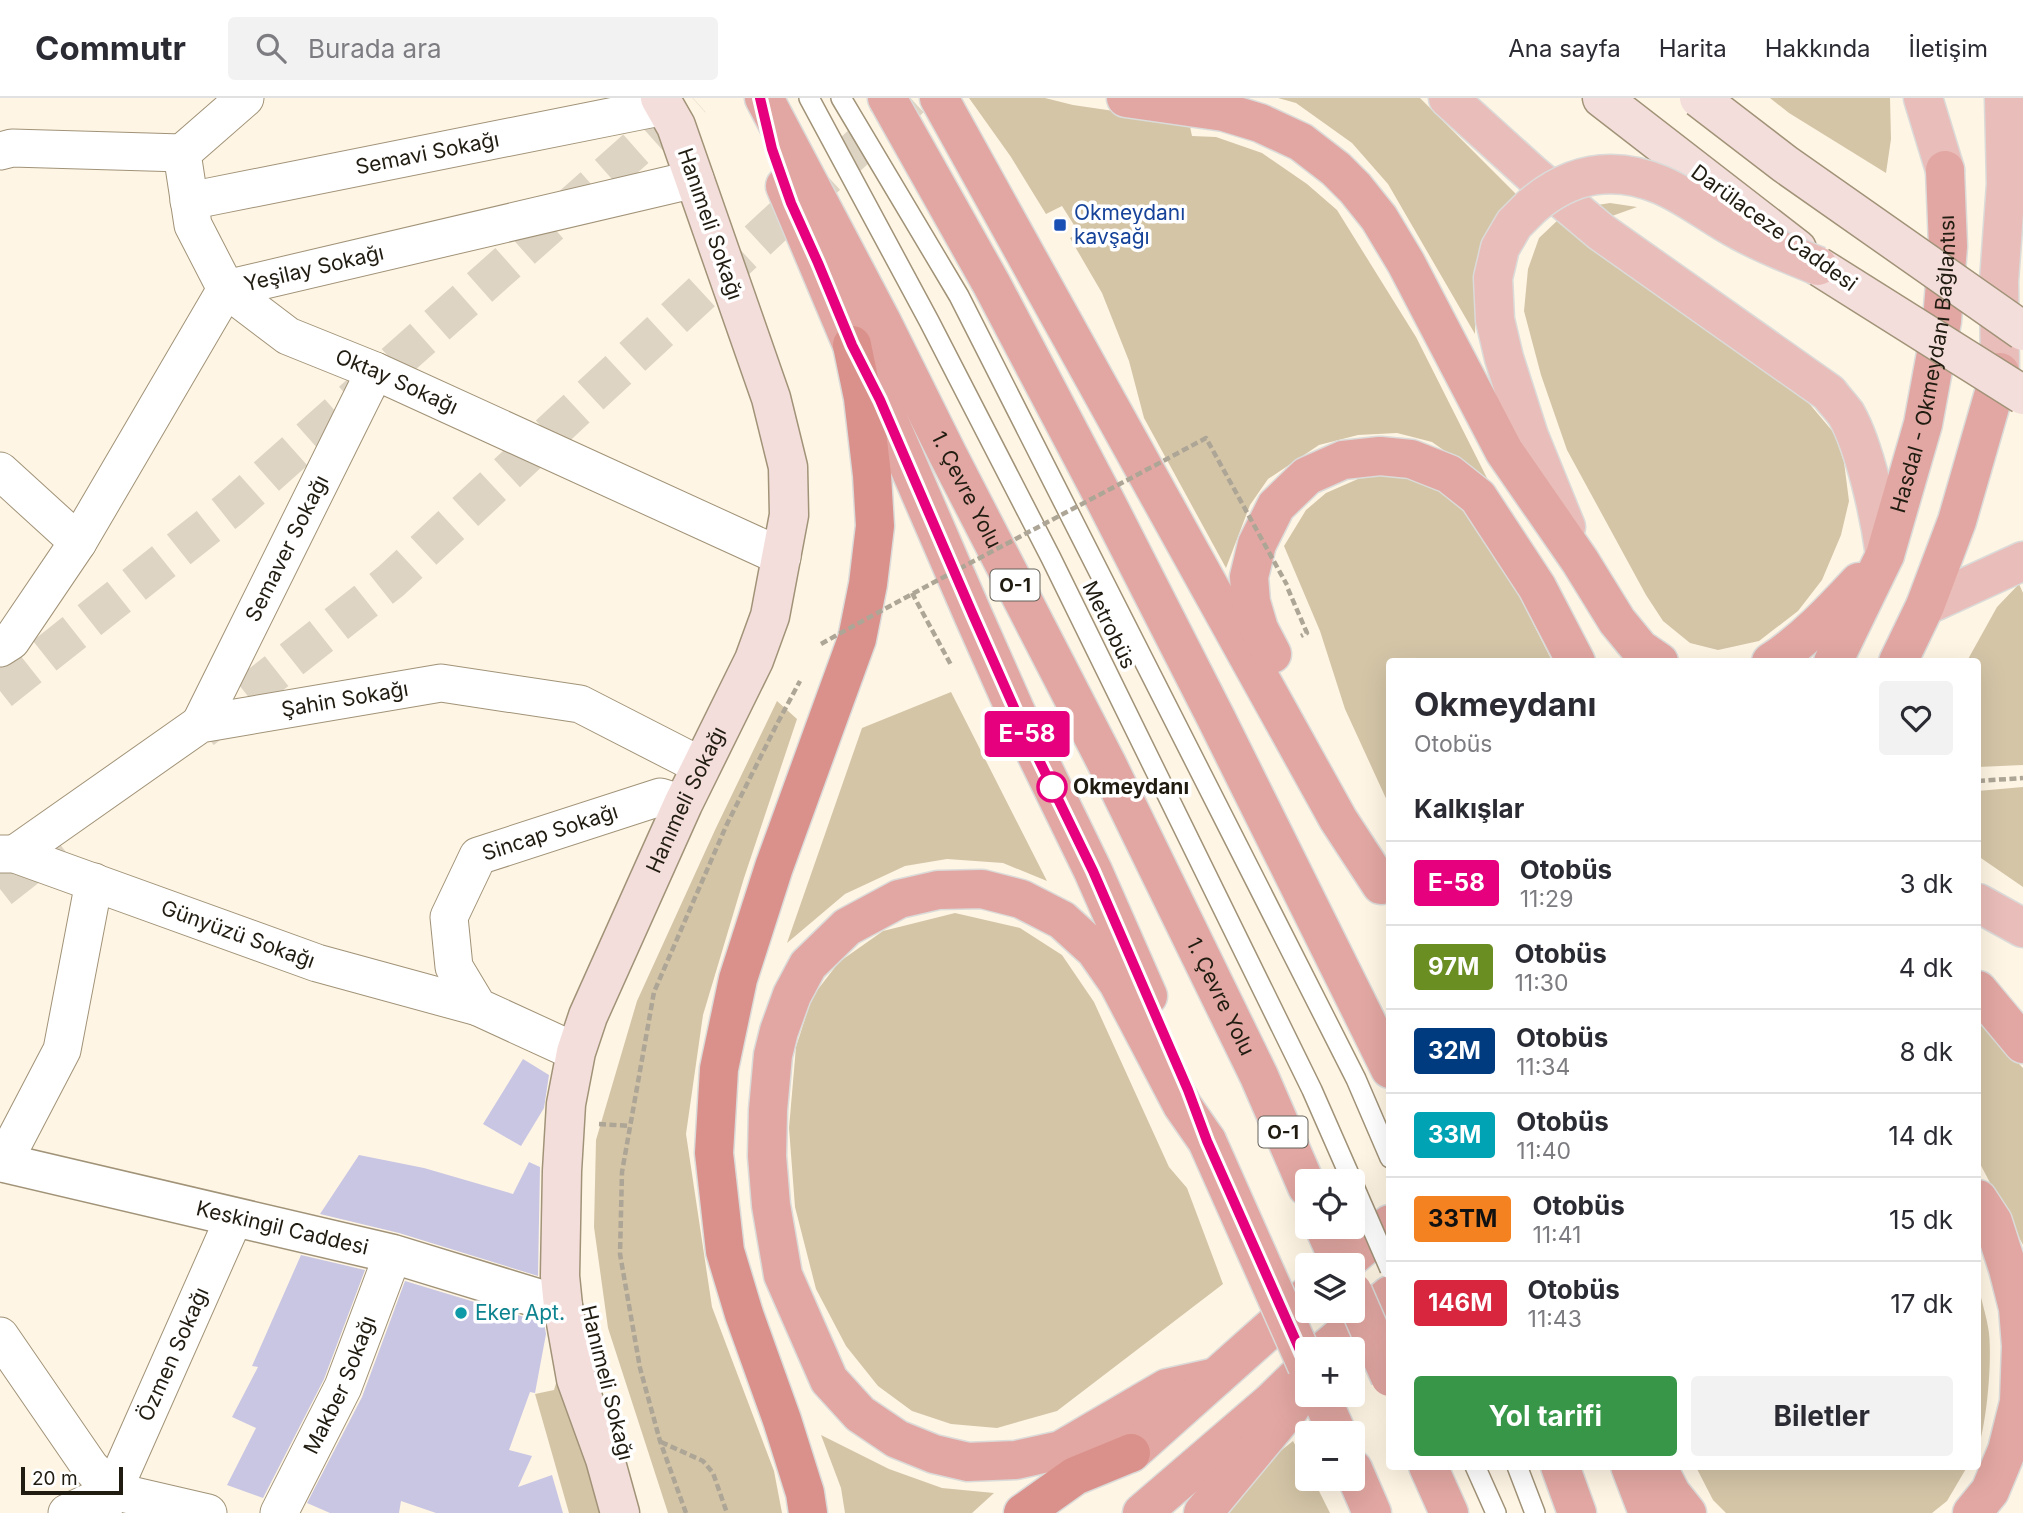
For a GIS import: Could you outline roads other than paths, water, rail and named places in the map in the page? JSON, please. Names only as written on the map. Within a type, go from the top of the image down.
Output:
[{"type":"highway","points":[[762,98],[772,149],[791,203],[1020,721],[1093,871],[1188,1090],[1207,1141]]},
{"type":"highway","name":"1. Çevre Yolu","points":[[762,98],[881,320],[1107,764],[1259,1076],[1299,1169]]},
{"type":"highway","points":[[887,98],[992,285],[1106,502],[1374,1062]]},
{"type":"highway","points":[[939,98],[1332,808],[1385,894]]},
{"type":"highway","points":[[1126,98],[1224,112],[1260,123],[1301,142],[1356,188],[1379,218],[1406,263],[1504,451],[1580,561],[1617,621],[1640,649],[1653,658]]},
{"type":"highway","name":"Hasdal - Okmeydanı Bağlantısı","points":[[1885,555],[1923,424],[1942,321],[1948,246],[1945,170]]},
{"type":"highway","points":[[808,1513],[805,1493],[782,1420],[744,1314],[725,1251],[714,1153],[719,1069],[738,979],[774,867],[857,639],[868,584],[874,526],[872,488],[863,398],[852,345]]},
{"type":"highway","points":[[1900,658],[1925,606],[2012,383]]},
{"type":"highway","points":[[1385,894],[1322,755],[1259,629],[1251,602],[1249,576],[1257,544],[1276,506],[1307,476],[1343,460],[1380,456],[1411,459],[1449,474],[1478,497],[1503,533],[1537,587],[1574,658]]},
{"type":"highway","points":[[1777,658],[1791,649],[1834,609],[1885,555]]},
{"type":"highway","points":[[1835,658],[1885,555]]},
{"type":"highway","points":[[1925,606],[1931,658]]},
{"type":"highway","points":[[1216,1377],[1167,1388],[1061,1450],[1016,1460],[968,1462],[934,1454],[897,1439],[860,1414],[829,1380],[783,1275],[771,1205],[767,1156],[768,1110],[773,1055],[792,995],[808,965],[847,927],[899,899],[938,890],[982,889],[1021,899],[1062,920],[1095,950],[1118,984],[1182,1105],[1207,1141],[1310,1337]]},
{"type":"highway","points":[[1981,994],[2023,1044]]},
{"type":"highway","points":[[1972,1513],[1990,1491],[2007,1450],[2019,1402],[2021,1346],[2018,1308],[2008,1269],[1993,1222],[1981,1204]]},
{"type":"highway","points":[[1356,1253],[1386,1227]]},
{"type":"highway","points":[[1341,1337],[1386,1298]]},
{"type":"highway","points":[[1060,1513],[1295,1307]]},
{"type":"highway","points":[[1365,1320],[1386,1368]]},
{"type":"highway","points":[[1142,1513],[1295,1379]]},
{"type":"highway","points":[[1203,1513],[1283,1420],[1295,1402]]},
{"type":"highway","points":[[1023,1513],[1075,1476],[1130,1452]]},
{"type":"highway","points":[[1561,1470],[1577,1513]]},
{"type":"highway","points":[[1632,1470],[1648,1513]]},
{"type":"highway","points":[[1659,1470],[1671,1493],[1687,1513]]},
{"type":"highway","points":[[1362,1491],[1372,1513]]},
{"type":"main road","points":[[1448,98],[1601,232],[1829,393],[1846,414],[1858,444],[1885,555]]},
{"type":"main road","name":"Darülaceze Caddesi","points":[[1602,98],[1818,266],[2012,383]]},
{"type":"main road","points":[[1699,98],[1785,164],[2023,331]]},
{"type":"main road","points":[[1923,98],[1945,170]]},
{"type":"main road","points":[[1939,98],[1945,170]]},
{"type":"main road","points":[[2004,98],[2006,184],[1999,281],[2012,383]]},
{"type":"main road","name":"Hanımeli Sokağı","points":[[639,1513],[591,1333],[575,1311],[560,1276],[566,1104],[586,1056],[588,1016],[694,809],[753,710],[795,598],[788,467],[771,398],[705,176],[676,126],[673,100]]},
{"type":"main road","points":[[1580,561],[1529,436],[1494,320],[1493,278],[1500,248],[1514,224],[1550,191],[1579,178],[1604,173],[1629,176],[1661,185],[1742,233],[1818,266]]},
{"type":"main road","points":[[2012,383],[2023,261]]},
{"type":"main road","name":"Hanımeli Sokağı","points":[[694,809],[701,766],[754,660],[791,560]]},
{"type":"main road","points":[[1925,606],[2023,561]]},
{"type":"main road","points":[[1981,905],[2023,928]]},
{"type":"main road","name":"Hanımeli Sokağı","points":[[586,1056],[593,1076],[585,1124],[581,1223],[583,1278],[575,1311],[576,1379],[605,1459],[620,1513]]},
{"type":"street","points":[[0,151],[12,148],[182,153],[245,98]]},
{"type":"street","name":"Semavi Sokağı","points":[[189,201],[673,100]]},
{"type":"street","name":"Oktay Sokağı","points":[[182,153],[193,225],[226,289],[288,336],[375,371],[791,560]]},
{"type":"street","name":"Yeşilay Sokağı","points":[[0,648],[11,641],[78,542],[226,289],[705,176]]},
{"type":"street","name":"Semaver Sokağı","points":[[200,724],[375,371]]},
{"type":"street","points":[[0,471],[78,542]]},
{"type":"street","name":"Şahin Sokağı","points":[[7,854],[200,724],[441,683],[580,704],[701,766]]},
{"type":"street","name":"Sincap Sokağı","points":[[478,1007],[454,967],[449,917],[478,856],[660,797],[694,809]]},
{"type":"street","name":"Günyüzü Sokağı","points":[[7,854],[94,882],[317,963],[478,1007]]},
{"type":"street","points":[[1,1162],[62,1049],[94,882]]},
{"type":"street","points":[[478,1007],[586,1056]]},
{"type":"street","name":"Keskingil Caddesi","points":[[1,1162],[393,1254],[575,1311]]},
{"type":"street","name":"Özmen Sokağı","points":[[106,1502],[234,1218]]},
{"type":"street","name":"Makber Sokağı","points":[[279,1513],[342,1387],[393,1254]]},
{"type":"street","points":[[0,1336],[90,1467],[106,1502]]},
{"type":"street","points":[[67,1513],[106,1502],[208,1513]]},
{"type":"lane","name":"Metrobüs","points":[[809,98],[929,321],[1051,558],[1312,1090],[1346,1169]]},
{"type":"lane","name":"Metrobüs","points":[[841,98],[959,296],[1374,1062],[1386,1134]]},
{"type":"lane","name":"Metrobüs","points":[[1365,1212],[1386,1260]]},
{"type":"lane","points":[[1477,1470],[1496,1513]]},
{"type":"lane","points":[[1519,1470],[1535,1513]]},
{"type":"tunnel","points":[[0,691],[231,508],[693,98]]},
{"type":"tunnel","points":[[202,730],[391,581],[911,98]]},
{"type":"tunnel","points":[[0,889],[59,843]]},
{"type":"place","name":"Okmeydanı kavşağı","points":[[1060,225]]},
{"type":"place","name":"Okmeydanı","points":[[1052,787]]},
{"type":"place","name":"Eker Apt.","points":[[461,1313]]}]
